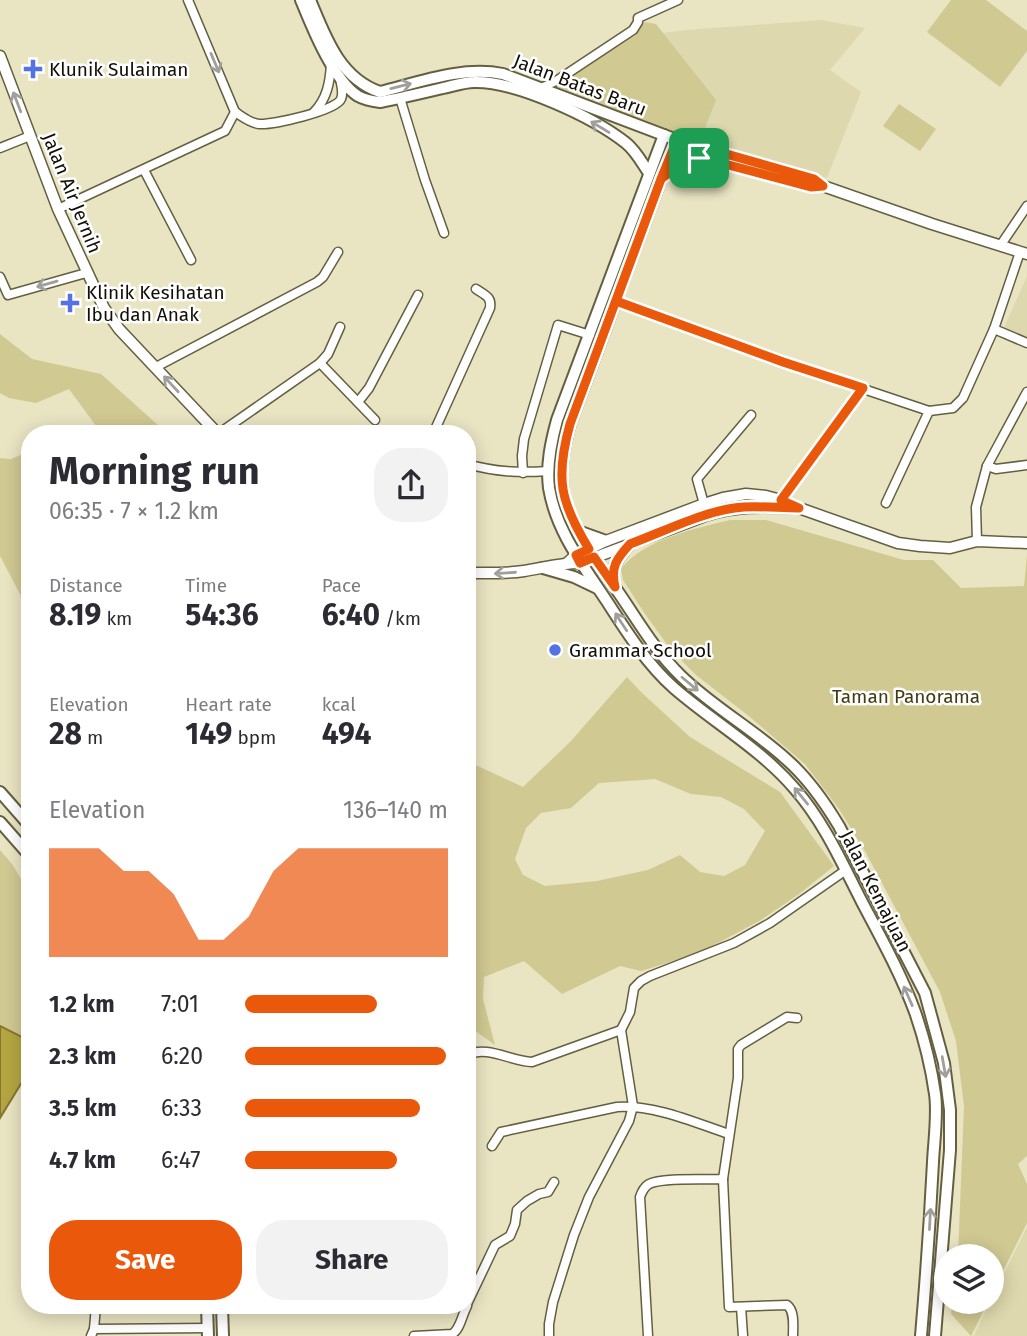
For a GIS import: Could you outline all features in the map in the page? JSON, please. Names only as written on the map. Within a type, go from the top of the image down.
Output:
[{"type":"main road","name":"Jalan Batas Baru","points":[[301,0],[315,34],[339,76],[351,90],[368,100],[380,102],[470,82],[491,82],[577,113],[627,144],[649,173]]},
{"type":"main road","name":"Jalan Batas Baru","points":[[310,0],[339,60],[354,78],[367,88],[380,92],[469,71],[488,71],[503,74],[677,140]]},
{"type":"main road","name":"Jalan Kemajuan","points":[[664,135],[558,420],[548,471],[553,503],[574,560],[599,589],[644,656],[673,687],[774,766],[813,811],[891,957],[915,1011],[936,1097],[921,1336]]},
{"type":"main road","name":"Jalan Kemajuan","points":[[677,140],[570,424],[563,448],[561,469],[565,499],[570,517],[591,553],[655,648],[681,677],[785,758],[824,802],[925,993],[944,1063],[950,1110],[950,1150],[935,1336]]},
{"type":"main road","points":[[578,531],[606,541]]},
{"type":"main road","points":[[615,587],[612,576],[614,569],[621,553],[630,544]]},
{"type":"main road","points":[[543,568],[574,577],[599,589]]},
{"type":"main road","points":[[0,792],[21,816]]},
{"type":"main road","points":[[0,822],[21,846]]},
{"type":"main road","points":[[207,1314],[208,1332]]},
{"type":"main road","points":[[222,1314],[223,1336]]},
{"type":"street","points":[[188,0],[235,111],[253,123],[263,124],[329,109],[340,101],[342,90],[339,76]]},
{"type":"street","points":[[541,88],[633,30],[638,18],[678,0]]},
{"type":"street","name":"Jalan Air Jernih","points":[[0,56],[58,209],[99,300],[110,318],[210,425]]},
{"type":"street","points":[[312,114],[325,96],[330,82],[331,64]]},
{"type":"street","points":[[400,98],[444,233]]},
{"type":"street","points":[[58,209],[225,131],[235,111]]},
{"type":"street","points":[[0,148],[30,136]]},
{"type":"street","points":[[616,301],[783,362],[929,411],[953,408],[963,398],[1024,253],[823,186],[814,179],[677,140]]},
{"type":"street","points":[[661,179],[683,162],[699,158],[811,187],[823,186]]},
{"type":"street","points":[[144,170],[191,260]]},
{"type":"street","points":[[1000,246],[1027,206]]},
{"type":"street","points":[[156,367],[317,282],[327,272],[338,252]]},
{"type":"street","points":[[0,276],[8,295],[86,272]]},
{"type":"street","points":[[437,425],[490,308],[489,298],[476,289]]},
{"type":"street","points":[[358,402],[369,388],[418,295]]},
{"type":"street","points":[[523,473],[524,439],[558,325],[590,335]]},
{"type":"street","points":[[231,425],[320,362],[328,354],[340,327]]},
{"type":"street","points":[[994,329],[1027,343]]},
{"type":"street","points":[[320,362],[375,420]]},
{"type":"street","points":[[781,500],[863,388]]},
{"type":"street","points":[[977,541],[976,508],[988,466],[1027,391]]},
{"type":"street","points":[[886,503],[929,411]]},
{"type":"street","points":[[704,504],[697,479],[751,415]]},
{"type":"street","points":[[988,466],[996,469],[1027,465]]},
{"type":"street","points":[[476,466],[523,473],[548,471]]},
{"type":"street","points":[[591,553],[606,541],[704,504],[746,495],[781,500],[898,543],[950,548],[977,541],[1027,543]]},
{"type":"street","points":[[476,573],[500,574],[543,568],[630,544],[725,510],[745,507],[799,508]]},
{"type":"street","points":[[549,1336],[553,1302],[574,1236],[589,1197],[629,1121],[633,1106],[621,1030],[631,1012],[634,988],[641,981],[734,943],[770,923],[846,870]]},
{"type":"street","points":[[793,1336],[792,1313],[787,1305],[729,1307],[723,1179],[737,1078],[738,1049],[787,1017],[797,1017]]},
{"type":"street","points":[[476,1052],[486,1051],[522,1062],[531,1062],[621,1030]]},
{"type":"street","points":[[492,1146],[501,1132],[601,1109],[633,1106],[658,1110],[729,1134]]},
{"type":"street","points":[[648,1336],[640,1197],[642,1192],[646,1186],[659,1181],[723,1179]]},
{"type":"street","points":[[476,1286],[495,1245],[510,1236],[517,1210],[539,1194],[548,1192],[554,1182]]},
{"type":"street","points":[[741,1307],[743,1336]]},
{"type":"street","points":[[95,1314],[93,1333],[208,1332]]},
{"type":"street","points":[[414,1336],[452,1335],[459,1328],[462,1314]]},
{"type":"shaded area","points":[[821,20],[865,28],[830,70],[861,92],[827,178],[699,143],[715,100],[662,33]]},
{"type":"shaded area","points":[[1027,276],[1027,343],[1002,332]]},
{"type":"shaded area","points":[[0,1026],[21,1036],[21,1084],[0,1118]]},
{"type":"shaded area","points":[[1027,1227],[1027,1336],[974,1336],[984,1314],[1004,1314],[1004,1274]]},
{"type":"green space","points":[[951,0],[986,0],[1027,31],[1027,51],[1000,87],[927,32]]},
{"type":"green space","points":[[644,22],[656,24],[716,100],[699,143],[556,91],[560,83],[636,35]]},
{"type":"green space","points":[[899,104],[936,129],[920,151],[883,126]]},
{"type":"green space","points":[[0,334],[32,359],[101,374],[158,425],[95,425],[69,389],[36,403],[9,398],[0,393]]},
{"type":"green space","points":[[21,455],[21,596],[0,556],[0,458],[11,459]]},
{"type":"green space","name":"Taman Panorama","points":[[730,520],[766,520],[904,560],[933,560],[961,588],[1024,586],[1027,555],[1027,1156],[1018,1164],[1027,1184],[1027,1223],[1004,1269],[1004,1244],[958,1244],[964,1106],[956,1041],[940,992],[866,853],[839,809],[805,764],[696,675],[671,650],[623,580],[621,569],[642,550],[702,527]]},
{"type":"green space","points":[[627,677],[690,737],[780,792],[834,866],[761,920],[699,953],[641,971],[620,966],[562,994],[524,961],[484,977],[483,999],[495,1045],[476,1031],[476,765],[523,787],[571,741]],"holes":[[[655,779],[691,794],[721,797],[744,809],[765,831],[745,865],[724,876],[700,872],[680,855],[648,870],[597,881],[545,886],[523,875],[515,859],[526,828],[541,813],[571,808],[599,783]]]},
{"type":"green space","points":[[0,850],[21,879],[21,1036],[0,1026]]},
{"type":"green space","points":[[951,1314],[982,1314],[971,1336]]},
{"type":"place","name":"Klunik Sulaiman","points":[[33,69]]},
{"type":"place","name":"Klinik Kesihatan Ibu dan Anak","points":[[70,303]]},
{"type":"place","name":"Grammar School","points":[[555,650]]},
{"type":"route","points":[[699,158],[683,162],[661,179],[570,424],[563,448],[561,469],[565,499],[570,517],[589,549],[576,555],[580,563],[594,557],[615,587],[612,576],[614,569],[621,553],[630,544],[725,510],[745,507],[799,508],[781,500],[863,388],[616,301],[661,179],[677,140],[814,179],[823,186],[811,187],[699,158]]}]
